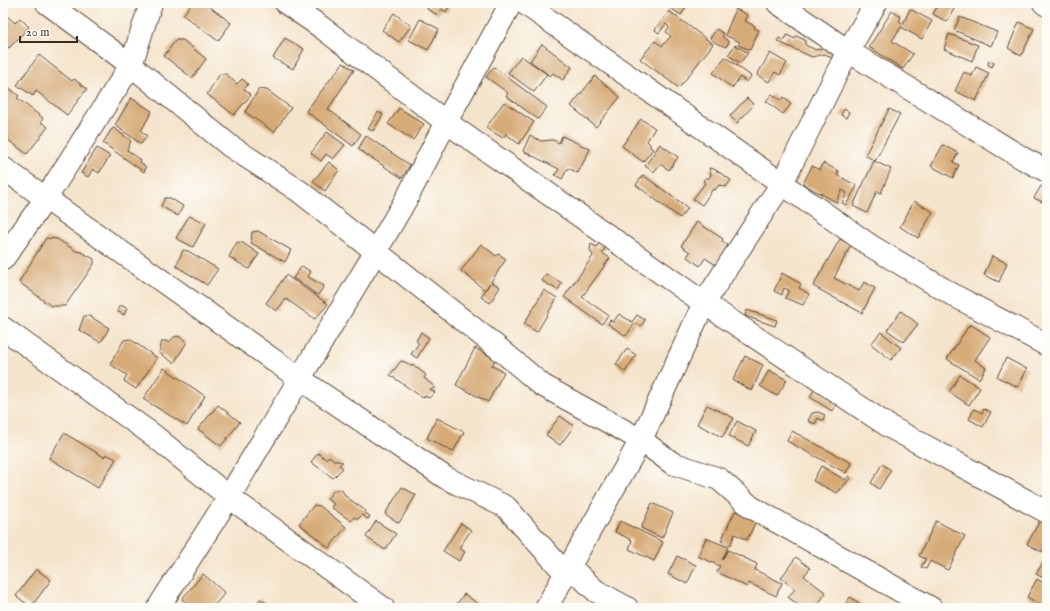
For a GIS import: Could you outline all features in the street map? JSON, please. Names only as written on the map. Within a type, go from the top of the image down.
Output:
[{"type":"street","points":[[47,3],[131,65],[230,146],[299,191],[497,347],[542,385],[641,440],[672,463],[719,479],[751,507],[931,608]]},
{"type":"street","points":[[7,249],[46,198],[131,65],[151,3]]},
{"type":"street","points":[[286,3],[321,27],[446,122],[704,303],[890,426],[1047,512]]},
{"type":"street","points":[[158,608],[229,497],[376,251],[408,196],[446,122],[511,3]]},
{"type":"street","points":[[524,3],[870,246],[955,296],[1047,345]]},
{"type":"street","points":[[778,3],[848,51],[1047,172]]},
{"type":"street","points":[[546,608],[641,440],[704,303],[782,183],[848,51],[876,3]]},
{"type":"street","points":[[3,168],[300,379],[446,478],[506,507],[568,570],[596,591],[627,608]]},
{"type":"street","points":[[3,328],[153,434],[229,497],[383,608]]},
{"type":"building","points":[[192,3],[205,3],[231,23],[218,41],[183,15]]},
{"type":"building","points":[[431,3],[451,3],[446,12],[441,9],[438,15],[427,9]]},
{"type":"building","points":[[669,3],[689,3],[681,15],[667,6]]},
{"type":"building","points":[[939,3],[957,3],[947,22],[933,14]]},
{"type":"building","points":[[736,9],[748,15],[745,21],[755,26],[754,28],[759,30],[750,50],[738,45],[740,42],[725,35]]},
{"type":"building","points":[[910,9],[932,21],[922,39],[901,27],[892,41],[913,54],[903,69],[869,47],[892,11],[901,17],[899,21],[903,24]]},
{"type":"building","points":[[669,11],[713,44],[679,88],[640,59],[655,41],[662,46],[671,36],[666,32],[669,27],[666,24],[659,33],[655,30]]},
{"type":"building","points":[[394,13],[411,26],[399,42],[382,30]]},
{"type":"building","points":[[6,15],[15,23],[20,18],[29,27],[9,48],[3,43],[3,19]]},
{"type":"building","points":[[960,17],[997,32],[991,46],[954,30]]},
{"type":"building","points":[[420,19],[439,29],[428,50],[409,40]]},
{"type":"building","points":[[1019,22],[1034,29],[1021,56],[1008,48]]},
{"type":"building","points":[[717,29],[724,34],[722,36],[729,42],[726,47],[716,43],[710,38]]},
{"type":"building","points":[[949,34],[978,45],[972,61],[944,49]]},
{"type":"building","points":[[787,35],[795,39],[796,36],[805,40],[805,45],[816,50],[825,47],[838,55],[834,60],[825,54],[812,57],[777,41],[779,38],[784,41]]},
{"type":"building","points":[[285,38],[304,49],[293,69],[273,58]]},
{"type":"building","points":[[176,40],[183,40],[206,59],[192,78],[164,56]]},
{"type":"building","points":[[542,44],[572,67],[563,80],[553,73],[550,76],[530,61]]},
{"type":"building","points":[[735,45],[748,53],[740,63],[728,55]]},
{"type":"building","points":[[770,53],[787,63],[780,75],[775,72],[769,82],[757,75]]},
{"type":"building","points":[[39,55],[72,81],[74,79],[87,89],[67,115],[36,91],[33,96],[17,85]]},
{"type":"building","points":[[521,56],[547,74],[534,92],[508,73]]},
{"type":"building","points":[[725,57],[751,76],[747,82],[740,77],[732,88],[713,73]]},
{"type":"building","points":[[989,60],[994,63],[992,67],[988,65]]},
{"type":"building","points":[[343,63],[354,70],[328,109],[361,134],[353,146],[306,111]]},
{"type":"building","points":[[494,67],[547,107],[538,119],[506,96],[508,93],[486,77]]},
{"type":"building","points":[[976,67],[989,73],[976,101],[955,91],[964,72],[972,76]]},
{"type":"building","points":[[220,74],[226,74],[237,84],[242,79],[248,84],[244,89],[251,95],[234,115],[207,94]]},
{"type":"building","points":[[595,76],[620,97],[596,127],[571,106]]},
{"type":"building","points":[[9,88],[19,96],[17,98],[43,118],[41,122],[48,127],[27,154],[3,136],[3,96]]},
{"type":"building","points":[[259,89],[267,90],[291,108],[274,132],[245,112]]},
{"type":"building","points":[[772,94],[781,101],[783,97],[791,104],[783,114],[766,101]]},
{"type":"building","points":[[131,98],[152,111],[141,131],[147,136],[141,144],[115,125]]},
{"type":"building","points":[[747,98],[754,105],[737,123],[730,116]]},
{"type":"building","points":[[504,102],[534,122],[519,144],[506,134],[503,138],[486,128]]},
{"type":"building","points":[[399,108],[424,124],[413,140],[388,124]]},
{"type":"building","points":[[844,109],[849,112],[846,118],[841,115]]},
{"type":"building","points":[[889,109],[900,114],[875,161],[865,155]]},
{"type":"building","points":[[378,112],[383,115],[373,131],[368,129]]},
{"type":"building","points":[[641,119],[655,128],[647,141],[653,149],[643,162],[622,146]]},
{"type":"building","points":[[114,128],[131,141],[127,150],[141,160],[140,162],[146,167],[144,172],[103,143],[111,130]]},
{"type":"building","points":[[327,132],[345,145],[333,159],[326,154],[321,161],[311,153]]},
{"type":"building","points":[[530,135],[541,141],[553,140],[559,143],[562,136],[590,149],[578,173],[568,168],[562,179],[555,175],[559,169],[523,151]]},
{"type":"building","points":[[366,136],[410,165],[402,178],[358,149]]},
{"type":"building","points":[[660,144],[678,157],[669,170],[660,164],[654,172],[645,166]]},
{"type":"building","points":[[943,145],[958,153],[953,162],[959,165],[953,178],[931,166]]},
{"type":"building","points":[[97,148],[110,156],[99,173],[93,169],[88,177],[81,173]]},
{"type":"building","points":[[874,161],[891,169],[881,193],[877,191],[867,213],[853,206]]},
{"type":"building","points":[[329,162],[339,170],[325,191],[313,181]]},
{"type":"building","points":[[823,163],[839,171],[837,175],[857,186],[846,205],[842,203],[847,193],[842,190],[836,202],[803,184],[812,166],[819,170]]},
{"type":"building","points":[[709,168],[714,169],[731,180],[726,187],[719,185],[715,190],[713,189],[702,205],[693,199],[705,183],[703,181],[706,177],[708,179],[711,175]]},
{"type":"building","points":[[643,175],[688,208],[680,218],[636,185]]},
{"type":"building","points":[[1041,186],[1047,189],[1047,204],[1034,198]]},
{"type":"building","points":[[165,198],[170,198],[183,206],[178,216],[161,206]]},
{"type":"building","points":[[914,201],[933,212],[918,238],[900,227]]},
{"type":"building","points":[[189,216],[206,223],[193,247],[176,238]]},
{"type":"building","points":[[697,222],[723,239],[722,241],[728,245],[716,265],[705,258],[700,266],[687,257],[690,252],[681,246]]},
{"type":"building","points":[[258,231],[291,250],[285,262],[251,243],[252,232]]},
{"type":"building","points":[[46,238],[57,239],[76,251],[94,259],[94,264],[65,306],[51,306],[19,282]]},
{"type":"building","points":[[840,239],[851,245],[834,278],[859,291],[864,282],[875,288],[862,313],[813,286]]},
{"type":"building","points":[[237,242],[243,243],[259,254],[249,269],[229,257]]},
{"type":"building","points":[[599,243],[606,247],[602,253],[610,258],[582,297],[608,315],[602,324],[564,297],[593,256],[590,250],[591,244],[597,247]]},
{"type":"building","points":[[481,244],[496,256],[499,254],[506,259],[491,282],[500,287],[490,303],[481,297],[490,283],[485,290],[461,271]]},
{"type":"building","points":[[183,250],[188,251],[218,269],[207,285],[176,266]]},
{"type":"building","points":[[992,256],[1007,263],[999,282],[984,275]]},
{"type":"building","points":[[302,266],[311,272],[308,277],[324,286],[318,295],[293,278]]},
{"type":"building","points":[[782,273],[801,284],[799,288],[809,294],[803,305],[785,298],[789,290],[784,288],[782,295],[774,291]]},
{"type":"building","points":[[546,274],[562,283],[558,290],[542,281]]},
{"type":"building","points":[[286,275],[328,304],[315,319],[286,299],[276,311],[266,303]]},
{"type":"building","points":[[544,290],[557,298],[537,332],[524,324]]},
{"type":"building","points":[[120,305],[127,308],[124,315],[117,311]]},
{"type":"building","points":[[747,310],[777,320],[775,326],[745,316]]},
{"type":"building","points":[[901,311],[918,324],[904,342],[887,330]]},
{"type":"building","points":[[619,314],[632,322],[637,315],[645,320],[641,326],[635,323],[626,336],[608,324],[610,320],[613,322]]},
{"type":"building","points":[[84,316],[89,316],[109,328],[100,342],[79,330]]},
{"type":"building","points":[[970,324],[990,337],[975,360],[986,368],[979,379],[947,359]]},
{"type":"building","points":[[421,332],[429,338],[417,358],[411,354],[419,343],[416,341]]},
{"type":"building","points":[[881,332],[901,348],[891,360],[871,344]]},
{"type":"building","points":[[178,336],[187,342],[174,363],[159,353],[162,341],[169,343],[174,337]]},
{"type":"building","points":[[130,339],[157,358],[136,389],[124,381],[127,375],[110,364],[124,340]]},
{"type":"building","points":[[475,348],[495,359],[492,366],[504,372],[488,402],[456,385]]},
{"type":"building","points":[[627,349],[636,355],[625,372],[616,364]]},
{"type":"building","points":[[745,356],[763,365],[752,391],[733,380]]},
{"type":"building","points":[[1006,358],[1027,369],[1018,387],[997,377]]},
{"type":"building","points":[[401,361],[411,366],[412,364],[426,375],[424,378],[436,388],[430,389],[435,392],[429,398],[425,396],[423,398],[390,375]]},
{"type":"building","points":[[164,368],[205,396],[187,426],[143,399]]},
{"type":"building","points":[[769,370],[787,380],[777,396],[760,386]]},
{"type":"building","points":[[960,375],[980,388],[969,405],[949,392]]},
{"type":"building","points":[[815,389],[837,403],[832,411],[810,397]]},
{"type":"building","points":[[218,405],[240,422],[221,446],[198,429]]},
{"type":"building","points":[[707,405],[734,418],[722,437],[697,424]]},
{"type":"building","points":[[974,409],[982,413],[984,409],[991,412],[983,427],[969,419]]},
{"type":"building","points":[[818,412],[825,415],[823,421],[818,418],[815,424],[808,421],[812,413]]},
{"type":"building","points":[[560,416],[574,426],[560,445],[546,435]]},
{"type":"building","points":[[437,418],[464,432],[453,452],[427,438]]},
{"type":"building","points":[[737,421],[756,431],[748,446],[729,436]]},
{"type":"building","points":[[792,431],[851,463],[846,473],[787,441]]},
{"type":"building","points":[[64,433],[104,457],[106,454],[116,459],[98,488],[49,458]]},
{"type":"building","points":[[318,453],[326,459],[329,456],[334,460],[343,462],[339,465],[343,468],[333,478],[311,462]]},
{"type":"building","points":[[882,464],[891,470],[879,489],[871,483]]},
{"type":"building","points":[[821,466],[845,480],[849,476],[851,478],[837,493],[813,481]]},
{"type":"building","points":[[402,487],[416,495],[399,523],[385,514]]},
{"type":"building","points":[[334,490],[342,490],[345,496],[366,511],[365,513],[370,516],[368,519],[362,515],[358,519],[354,517],[351,521],[331,507],[334,504],[327,499]]},
{"type":"building","points":[[652,503],[673,513],[662,538],[641,528]]},
{"type":"building","points":[[314,505],[320,506],[346,527],[329,548],[299,524]]},
{"type":"building","points":[[735,511],[756,521],[747,540],[735,534],[730,545],[721,541]]},
{"type":"building","points":[[1041,519],[1047,522],[1047,542],[1042,552],[1027,544]]},
{"type":"building","points":[[376,521],[396,534],[385,550],[366,537]]},
{"type":"building","points":[[620,521],[663,542],[654,561],[629,549],[632,540],[615,532]]},
{"type":"building","points":[[936,521],[965,536],[948,570],[930,561],[926,569],[921,567],[926,559],[919,556]]},
{"type":"building","points":[[461,523],[471,530],[459,548],[465,552],[459,561],[443,551]]},
{"type":"building","points":[[706,538],[728,547],[722,560],[728,550],[757,564],[755,570],[782,583],[776,596],[749,583],[747,587],[717,572],[720,566],[698,556]]},
{"type":"building","points":[[677,556],[696,565],[687,584],[668,574]]},
{"type":"building","points":[[796,557],[810,568],[804,576],[826,593],[815,608],[802,608],[788,597],[795,589],[781,578]]},
{"type":"building","points":[[1044,561],[1047,563],[1047,580],[1036,574]]},
{"type":"building","points":[[36,569],[51,580],[31,607],[16,596]]},
{"type":"building","points":[[203,574],[225,593],[212,608],[199,605],[196,608],[192,608],[182,599]]},
{"type":"building","points":[[1037,579],[1047,585],[1047,603],[1044,607],[1027,597]]},
{"type":"building","points":[[464,594],[481,606],[479,608],[454,608]]},
{"type":"building","points":[[850,597],[862,605],[861,608],[843,608]]},
{"type":"building","points":[[260,599],[275,608],[254,608]]}]
